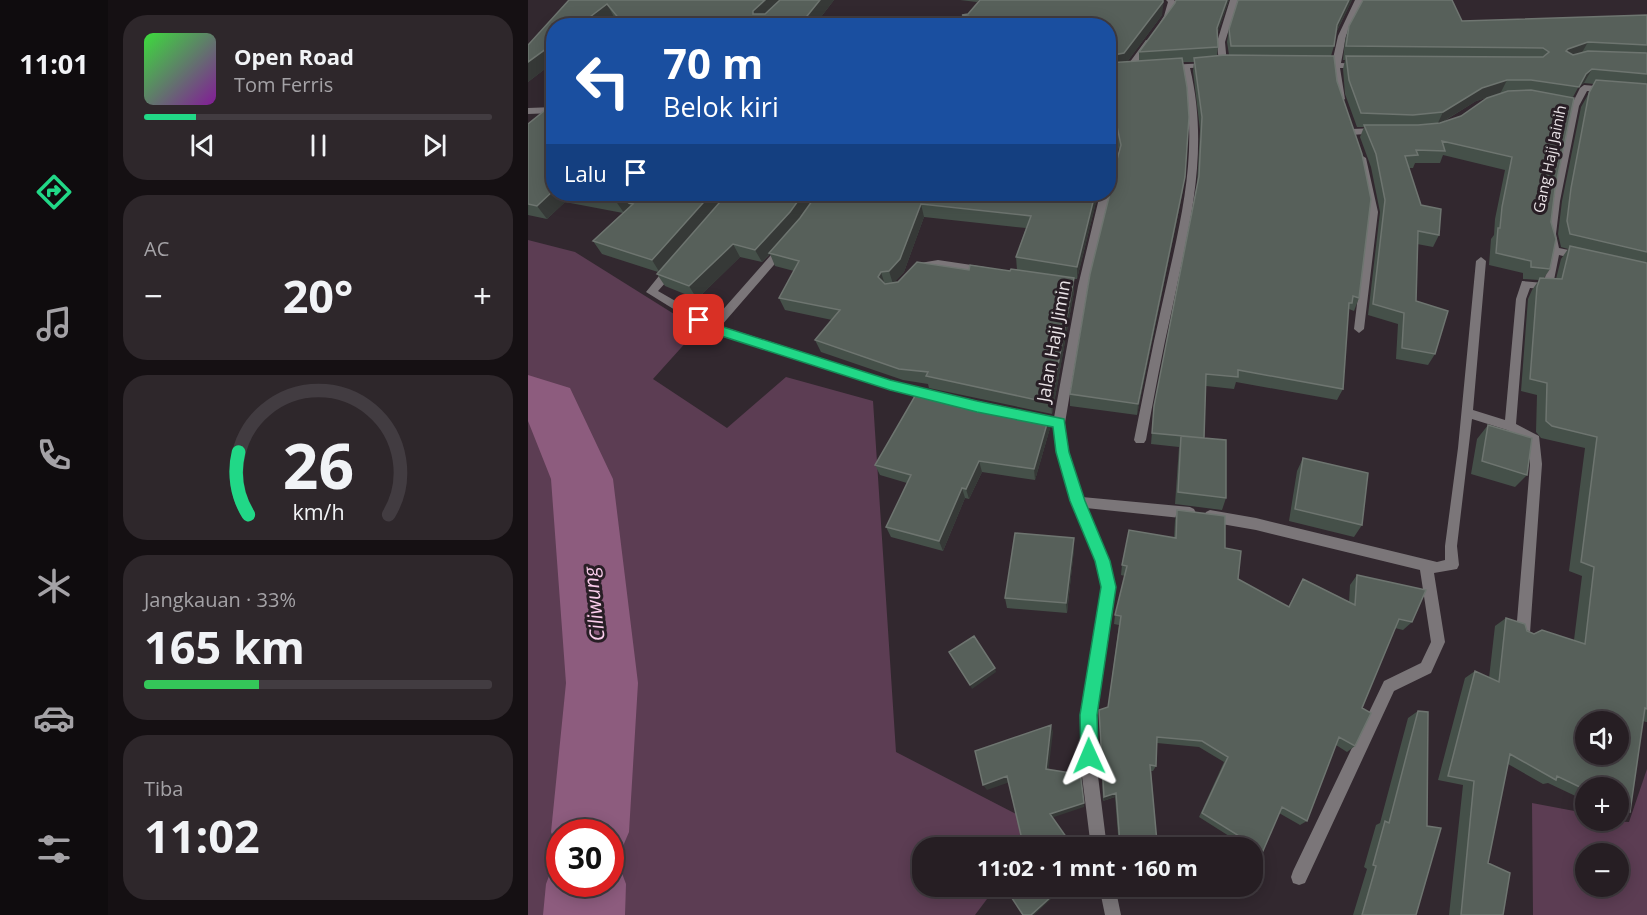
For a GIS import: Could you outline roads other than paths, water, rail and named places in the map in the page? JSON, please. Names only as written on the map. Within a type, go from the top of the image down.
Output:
[{"type":"street","points":[[1132,70],[1168,16],[1172,2],[1170,0]]},
{"type":"street","points":[[1223,64],[1221,42],[1234,0]]},
{"type":"street","points":[[1359,0],[1339,39],[1336,66],[1339,94],[1364,167],[1373,212],[1359,329]]},
{"type":"street","points":[[1155,68],[1234,65]]},
{"type":"street","points":[[1313,65],[1368,66]]},
{"type":"street","points":[[1140,440],[1193,182],[1195,124],[1193,92],[1185,66]]},
{"type":"street","points":[[1118,71],[1146,69]]},
{"type":"street","name":"Gang Haji Jainih","points":[[1510,426],[1521,299],[1527,284],[1548,287],[1554,251],[1551,234],[1555,201],[1575,106],[1584,88],[1615,90]]},
{"type":"street","points":[[1564,105],[1575,106]]},
{"type":"street","points":[[528,111],[546,110]]},
{"type":"street","points":[[1351,131],[1383,131]]},
{"type":"street","name":"Jalan Haji Jimin","points":[[1098,837],[1090,776],[1089,715],[1108,587],[1102,561],[1077,501],[1053,422],[1078,285],[1103,201]]},
{"type":"street","points":[[713,328],[793,237]]},
{"type":"street","points":[[1554,251],[1587,258]]},
{"type":"street","points":[[682,256],[651,291],[713,328],[890,385],[945,399]]},
{"type":"street","points":[[1077,501],[1256,524],[1437,568],[1452,565],[1451,546],[1467,413],[1481,261]]},
{"type":"street","points":[[912,274],[916,269],[938,264],[996,273]]},
{"type":"street","points":[[1467,413],[1510,426],[1534,439],[1536,464],[1523,633]]},
{"type":"street","points":[[1299,877],[1389,686],[1426,668],[1438,642],[1426,565]]},
{"type":"street","points":[[1109,897],[1113,915]]},
{"type":"waterway","name":"Ciliwung","points":[[528,398],[550,404],[582,479],[602,683],[591,819]]},
{"type":"waterway","name":"Ciliwung","points":[[584,915],[585,897]]}]
